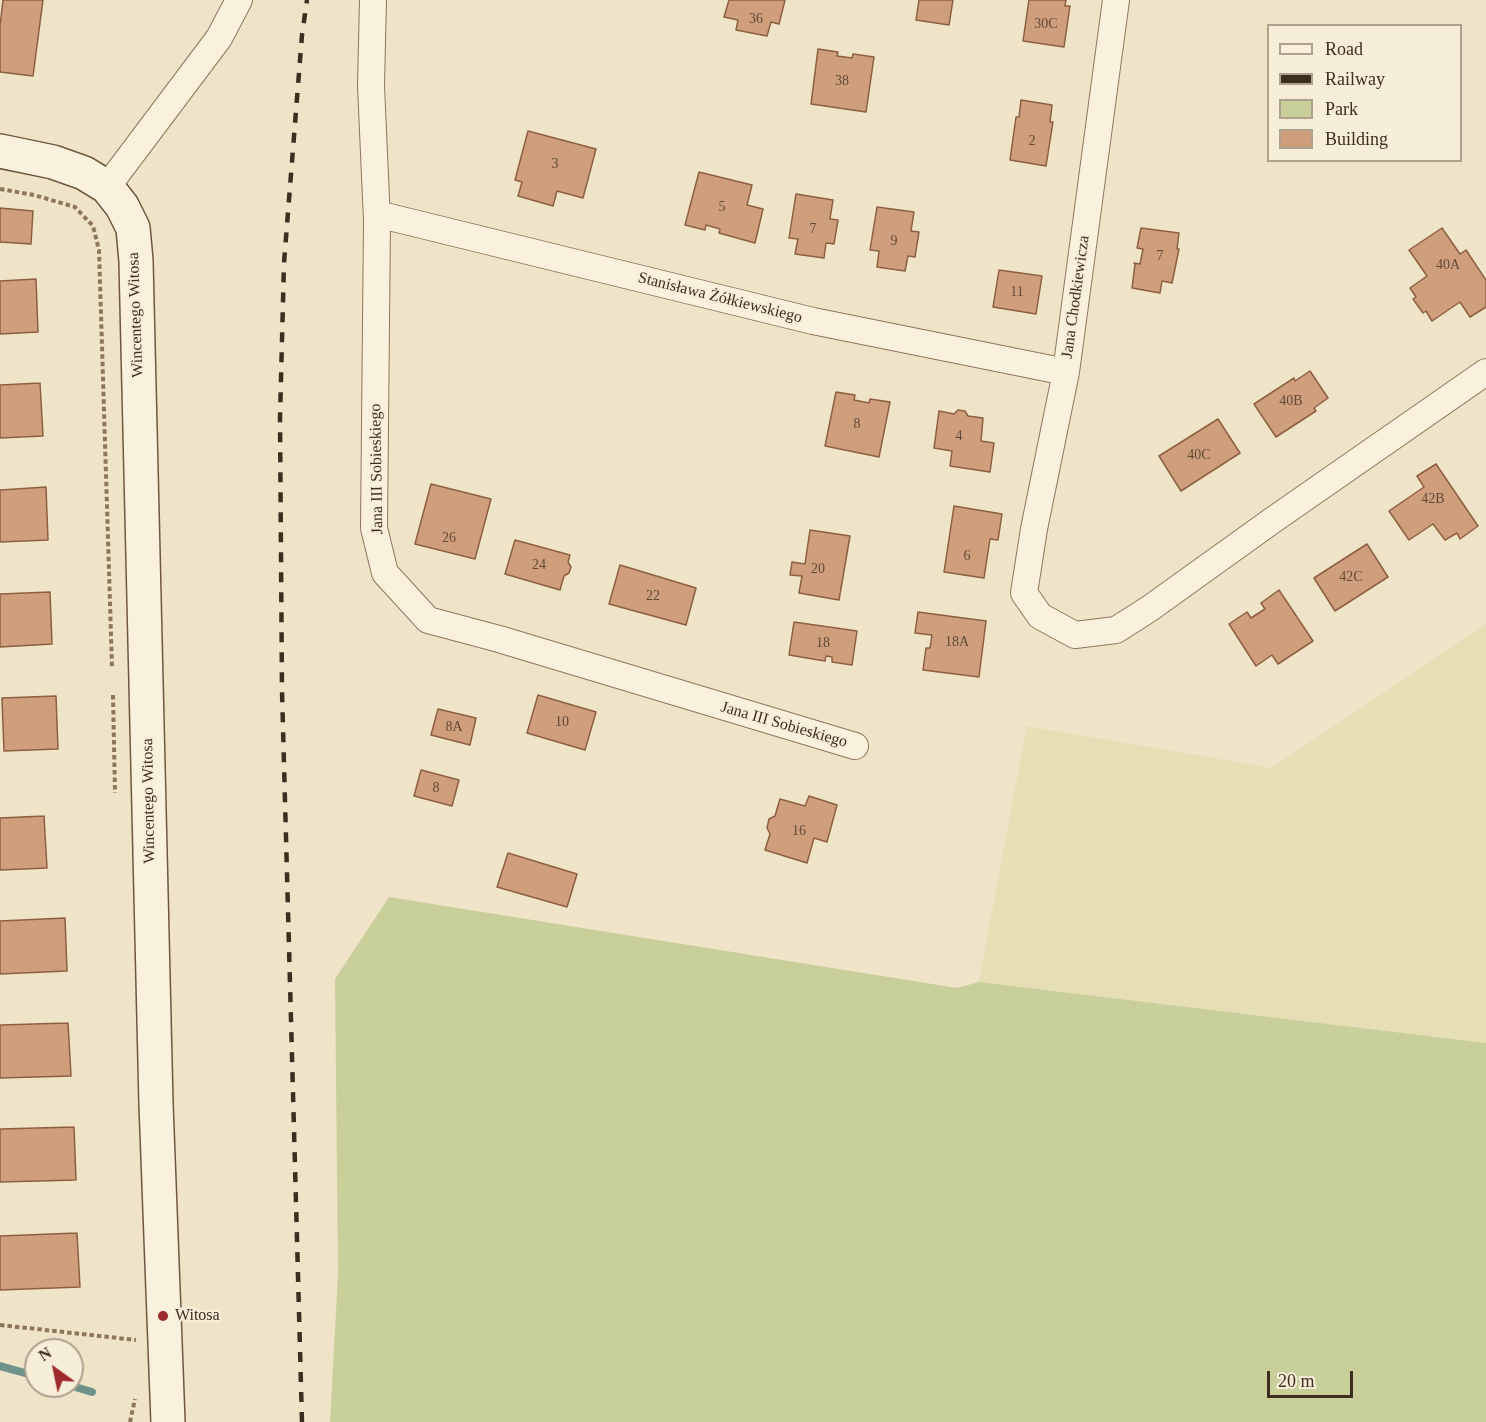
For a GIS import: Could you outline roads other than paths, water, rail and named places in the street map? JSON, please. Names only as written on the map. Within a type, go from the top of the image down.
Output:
[{"type":"street","points":[[0,152],[53,162],[84,173],[107,187],[219,38],[238,0]]},
{"type":"street","name":"Jana III Sobieskiego","points":[[373,0],[371,86],[377,213],[374,528],[385,573],[428,620],[855,746]]},
{"type":"street","name":"Jana Chodkiewicza","points":[[1116,0],[1066,372],[1034,529],[1024,593],[1040,616],[1076,634],[1116,630],[1486,372]]},
{"type":"street","name":"Wincentego Witosa","points":[[107,187],[122,206],[132,228],[136,261],[156,1104],[168,1422]]},
{"type":"street","name":"Stanisława Żółkiewskiego","points":[[377,213],[813,321],[1066,372]]},
{"type":"waterway","points":[[0,1366],[24,1373]]},
{"type":"waterway","points":[[84,1390],[92,1392]]},
{"type":"railway","points":[[302,1422],[282,691],[280,418],[284,263],[302,35],[307,0]]},
{"type":"place","name":"Witosa","points":[[163,1316]]}]
